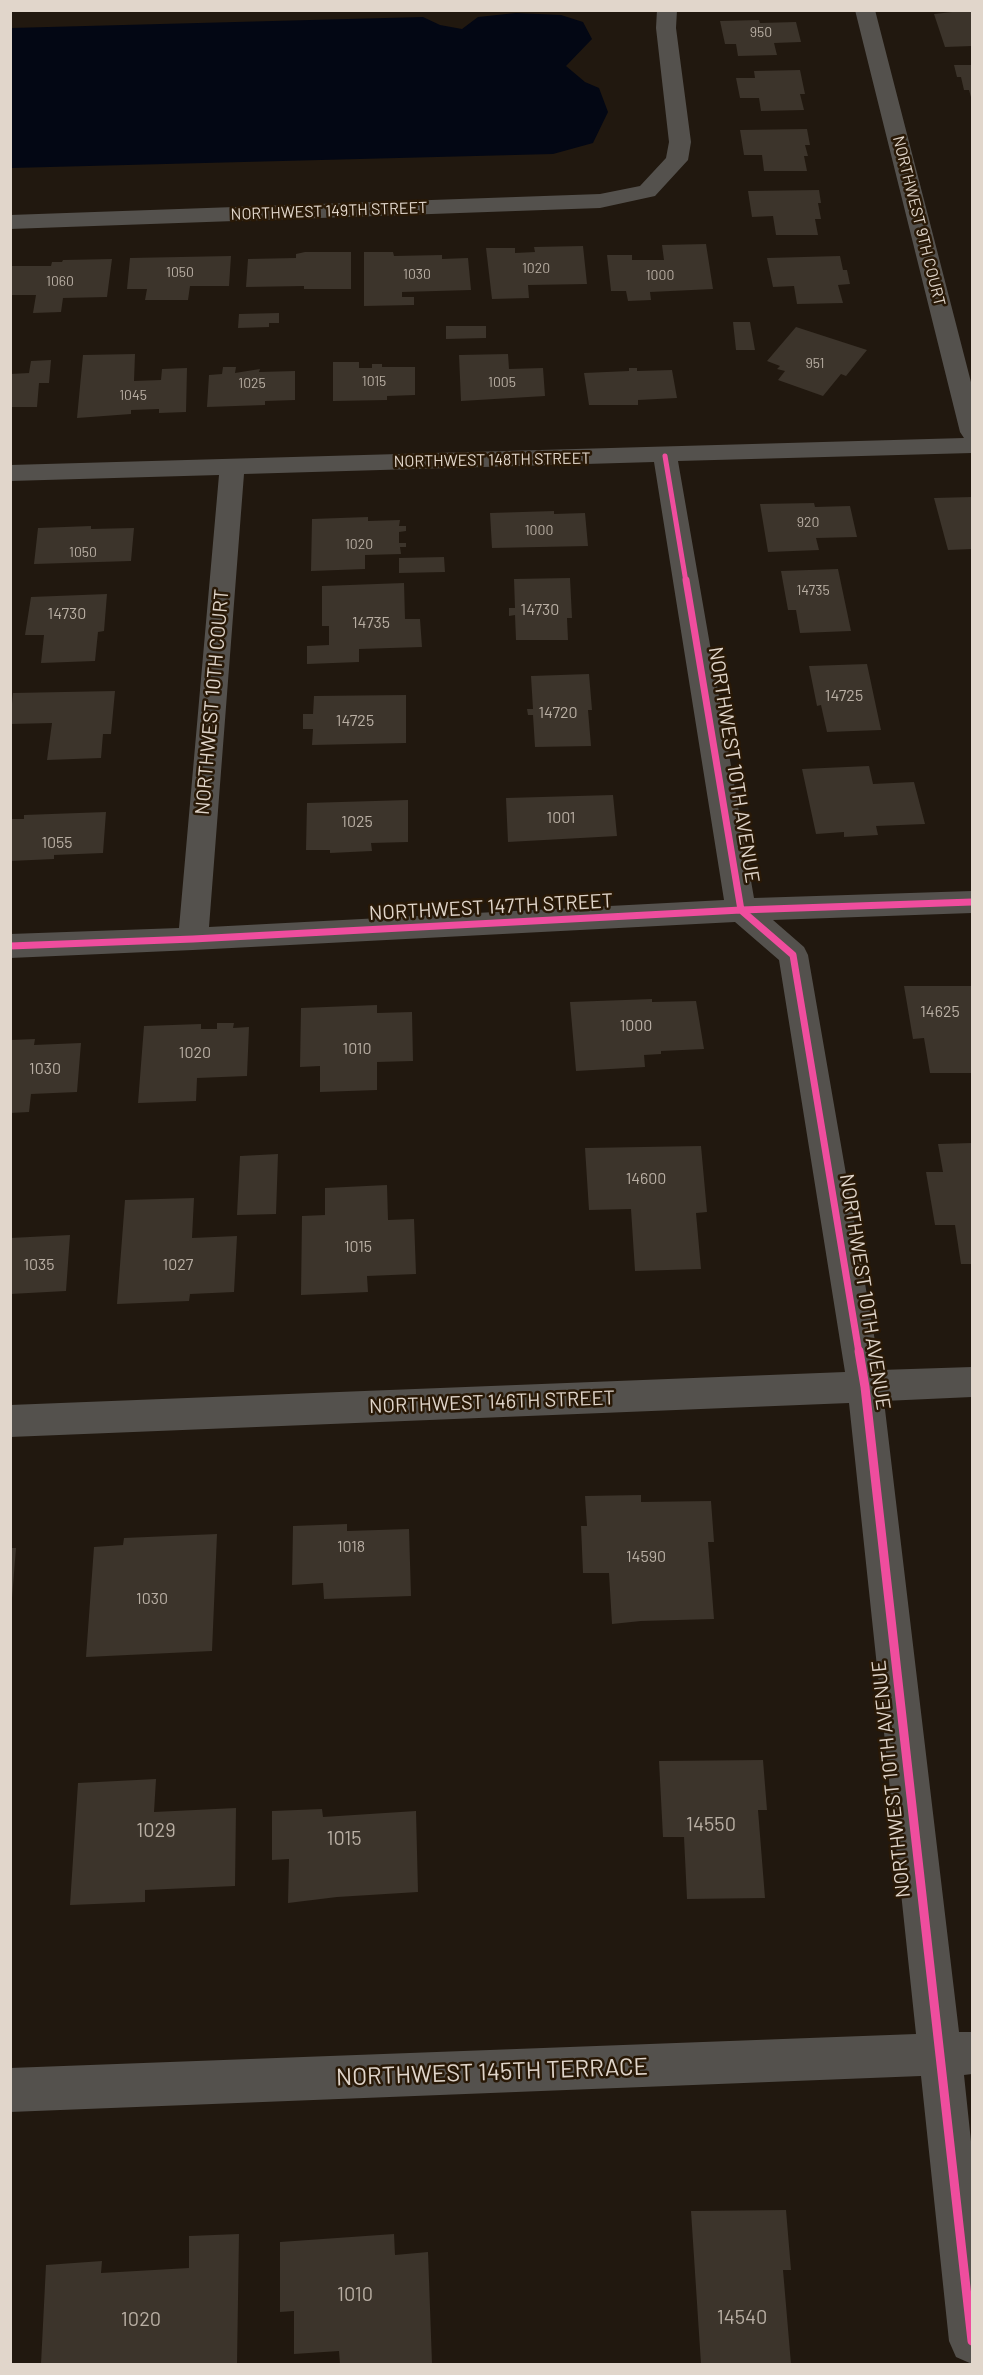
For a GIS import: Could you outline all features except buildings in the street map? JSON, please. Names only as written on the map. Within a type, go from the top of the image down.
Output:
[{"type":"street","name":"NORTHWEST 149TH STREET","points":[[10,222],[600,201],[647,191],[677,160],[680,142],[666,28],[667,10]]},
{"type":"street","name":"NORTHWEST 9TH COURT","points":[[865,10],[972,432]]},
{"type":"street","name":"NORTHWEST 148TH STREET","points":[[10,473],[665,456],[972,445]]},
{"type":"street","name":"NORTHWEST 10TH AVENUE","points":[[665,456],[741,910],[793,955],[864,1387],[955,2054],[972,2341]]},
{"type":"street","name":"NORTHWEST 10TH COURT","points":[[193,939],[232,466]]},
{"type":"street","name":"NORTHWEST 147TH STREET","points":[[10,946],[193,939],[741,910],[972,902]]},
{"type":"street","name":"NORTHWEST 146TH STREET","points":[[10,1421],[972,1382]]},
{"type":"street","name":"NORTHWEST 145TH TERRACE","points":[[10,2090],[955,2054]]},
{"type":"shaded area","points":[[516,13],[561,15],[583,22],[592,39],[566,66],[585,82],[599,88],[608,112],[593,143],[553,154],[11,168],[11,28],[423,17],[440,25],[462,29],[478,17]]},
{"type":"cycle path","points":[[665,456],[741,910],[793,955],[865,1387],[972,2341]]},
{"type":"cycle path","points":[[10,946],[193,939],[741,910],[972,902]]}]
